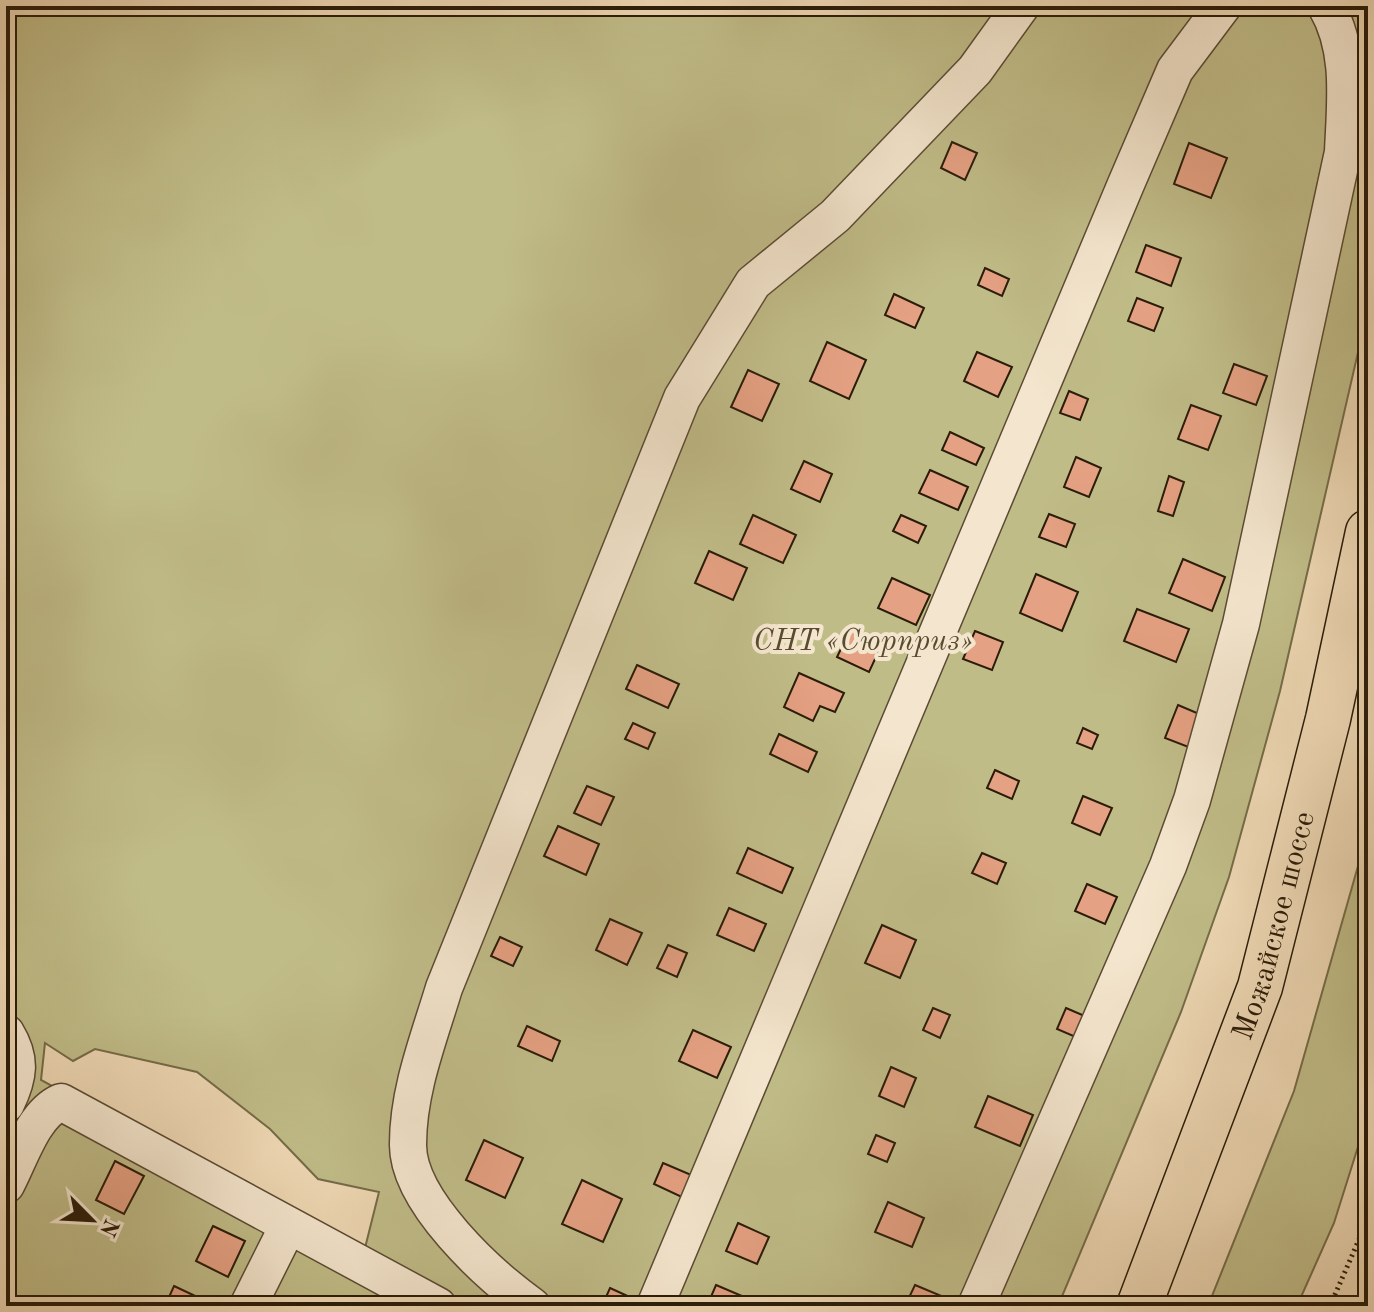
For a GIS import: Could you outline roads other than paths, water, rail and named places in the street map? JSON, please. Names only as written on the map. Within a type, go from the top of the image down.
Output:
[{"type":"main road","name":"Можайское шоссе","points":[[1139,1306],[1260,987],[1328,719],[1368,532]]},
{"type":"street","points":[[532,1306],[458,1243],[424,1195],[408,1147],[416,1082],[444,988],[682,398],[712,345],[753,283],[835,216],[975,70],[1021,6]]},
{"type":"street","points":[[655,1306],[1175,70],[1208,21],[1223,6]]},
{"type":"street","points":[[976,1306],[1168,866],[1192,800],[1241,624],[1343,152],[1346,78],[1337,25],[1326,6]]},
{"type":"street","points":[[6,1033],[16,1049],[19,1070],[6,1104]]},
{"type":"street","points":[[6,1185],[40,1118],[49,1107],[61,1102],[438,1306]]},
{"type":"street","points":[[248,1306],[288,1226]]},
{"type":"park label","name":"СНТ «Сюрприз»","points":[[863,640]]}]
